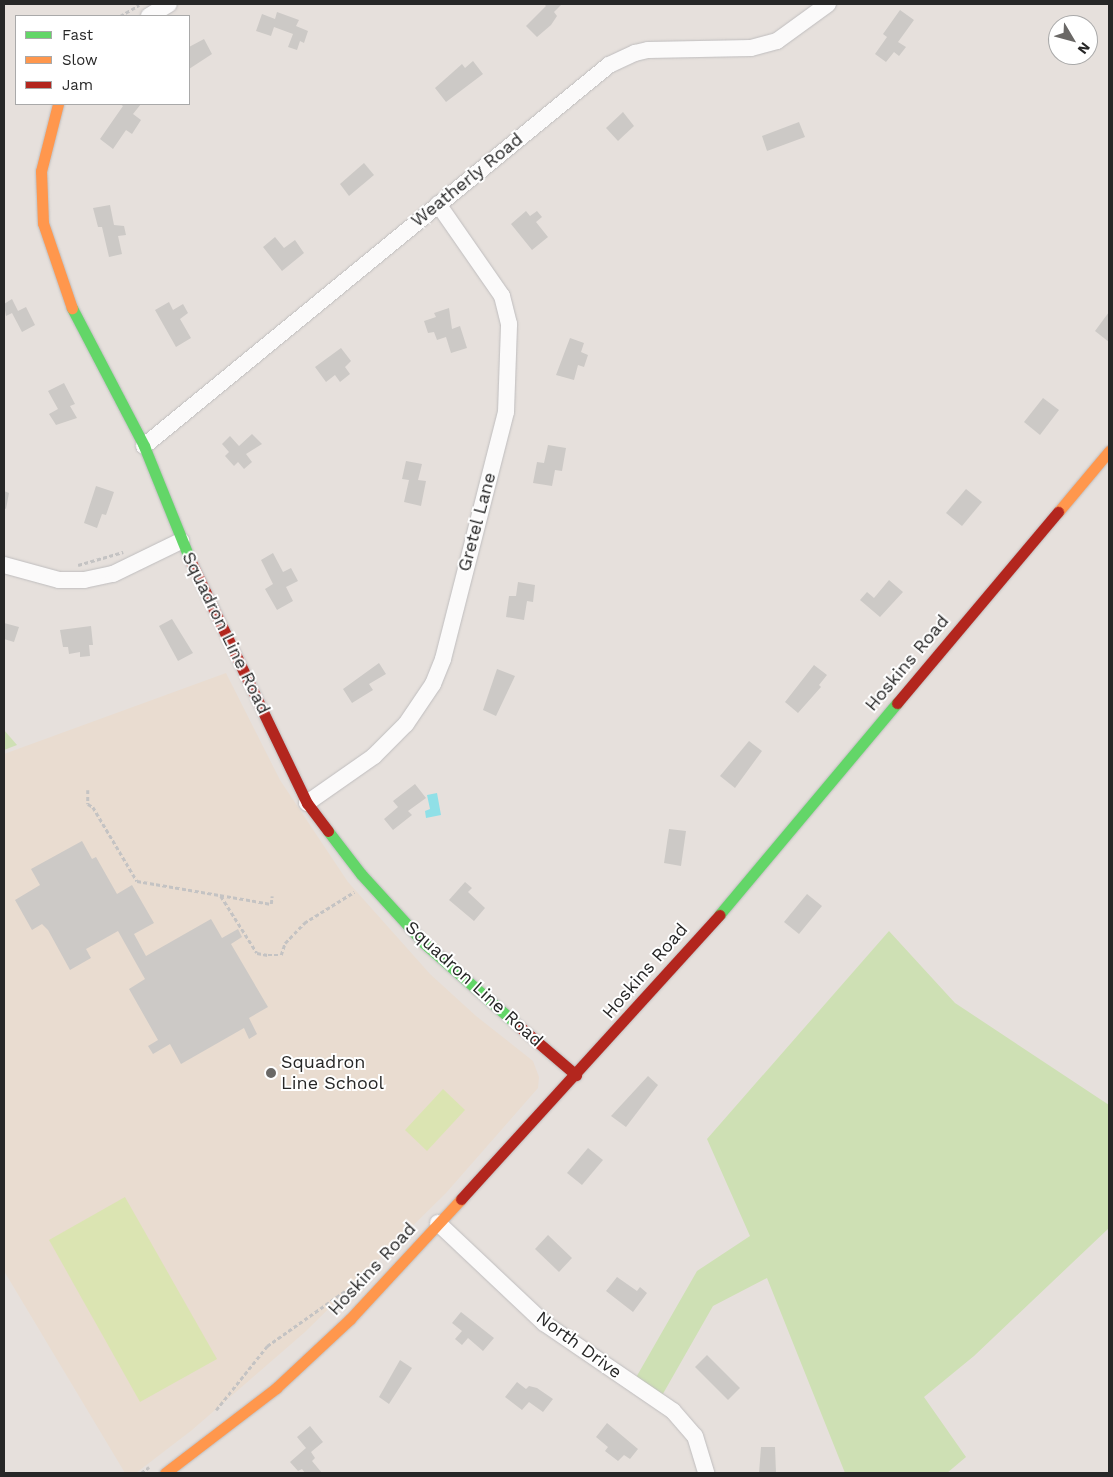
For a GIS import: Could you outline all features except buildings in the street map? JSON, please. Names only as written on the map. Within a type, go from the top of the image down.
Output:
[{"type":"street","points":[[151,15],[169,4]]},
{"type":"street","name":"Weatherly Road","points":[[144,446],[438,204],[622,58],[648,50],[751,48],[787,36],[828,4]]},
{"type":"street","name":"Squadron Line Road","points":[[58,105],[40,171],[43,223],[66,295],[144,446],[181,540],[307,802],[361,874],[424,943],[576,1075]]},
{"type":"street","name":"Gretel Lane","points":[[307,802],[374,756],[406,724],[433,684],[443,659],[506,412],[510,324],[502,296],[438,204]]},
{"type":"street","name":"Hoskins Road","points":[[165,1473],[310,1357],[438,1224],[576,1075],[738,893],[1109,451]]},
{"type":"street","points":[[4,565],[59,580],[84,580],[113,574],[181,540]]},
{"type":"street","name":"North Drive","points":[[438,1224],[544,1323],[673,1411],[695,1436],[706,1473]]},
{"type":"path","points":[[122,15],[142,4]]},
{"type":"path","points":[[75,565],[125,551]]},
{"type":"path","points":[[88,790],[88,804],[93,807],[137,881],[271,904],[272,896]]},
{"type":"path","points":[[221,896],[257,953],[281,955],[285,943],[304,922],[355,892],[350,886]]},
{"type":"path","points":[[213,1414],[267,1346],[355,1284],[376,1263]]},
{"type":"path","points":[[141,1473],[156,1462]]},
{"type":"shaded area","name":"Squadron Line School","points":[[226,673],[280,780],[348,882],[430,974],[476,1016],[533,1061],[539,1077],[538,1088],[446,1193],[305,1332],[192,1430],[136,1473],[125,1473],[4,1271],[4,754]]},
{"type":"green space","points":[[4,730],[17,745],[4,750]]},
{"type":"green space","points":[[889,931],[955,1003],[1109,1105],[1109,1228],[974,1356],[924,1397],[966,1457],[947,1473],[845,1473],[767,1278],[713,1306],[660,1399],[634,1381],[697,1271],[750,1236],[707,1139]]},
{"type":"green space","points":[[443,1089],[465,1110],[427,1151],[405,1130]]},
{"type":"green space","points":[[125,1197],[217,1359],[140,1402],[49,1240]]},
{"type":"water","points":[[437,793],[441,815],[426,818],[425,811],[430,809],[427,795]]},
{"type":"traffic: fast","points":[[72,308],[144,446],[190,560]]},
{"type":"traffic: fast","points":[[719,915],[897,703]]},
{"type":"traffic: fast","points":[[328,831],[361,874],[424,943],[520,1027]]},
{"type":"traffic: slow","points":[[58,105],[41,171],[43,223],[72,308]]},
{"type":"traffic: slow","points":[[1058,512],[1109,451]]},
{"type":"traffic: slow","points":[[165,1473],[276,1388],[350,1319],[461,1199]]},
{"type":"traffic: jam","points":[[897,703],[1058,512]]},
{"type":"traffic: jam","points":[[190,560],[307,803],[328,831]]},
{"type":"traffic: jam","points":[[461,1199],[719,915]]},
{"type":"traffic: jam","points":[[520,1027],[576,1075]]},
{"type":"place","name":"Squadron Line School","points":[[271,1073]]}]
